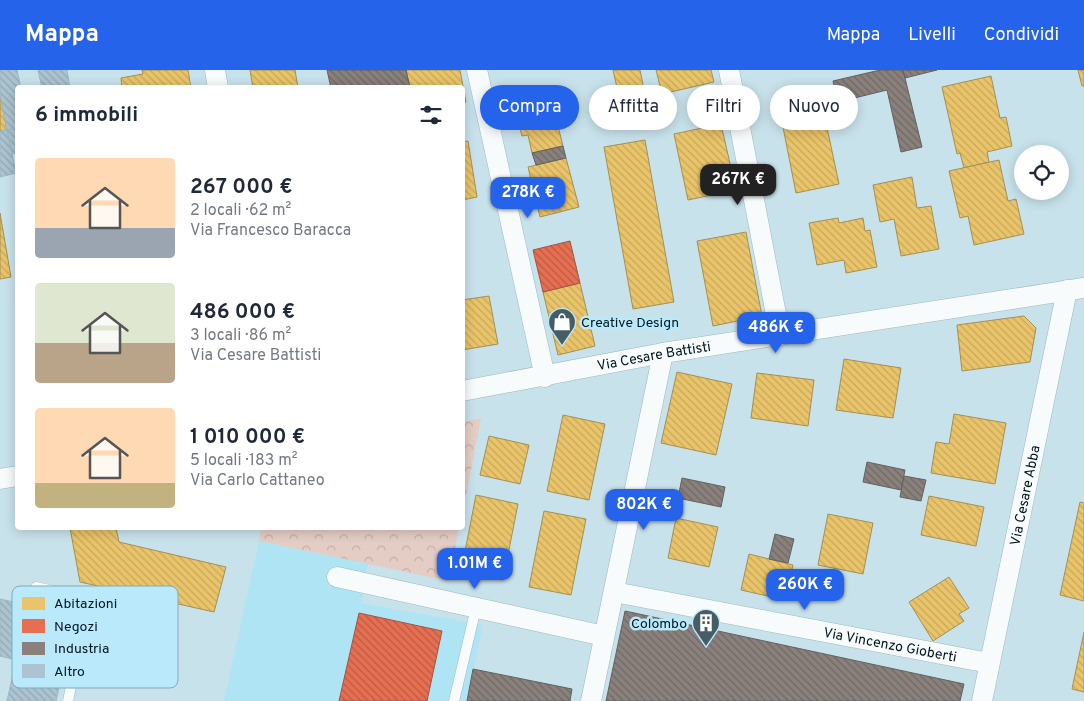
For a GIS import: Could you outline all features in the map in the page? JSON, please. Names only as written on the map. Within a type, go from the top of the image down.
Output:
[{"type":"street","points":[[215,70],[218,85]]},
{"type":"street","points":[[477,70],[545,376]]},
{"type":"street","points":[[730,70],[780,335]]},
{"type":"street","name":"Via Cesare Battisti","points":[[465,390],[663,353],[1076,289]]},
{"type":"street","name":"Via Cesare Abba","points":[[982,701],[1076,289]]},
{"type":"street","points":[[591,701],[663,353]]},
{"type":"street","points":[[0,479],[15,476]]},
{"type":"street","points":[[337,577],[604,636]]},
{"type":"street","name":"Via Vincenzo Gioberti","points":[[614,592],[989,664]]},
{"type":"lane","points":[[454,701],[476,608]]},
{"type":"lane","points":[[68,701],[71,688]]},
{"type":"shaded area","points":[[259,541],[368,564],[361,603],[483,625],[467,701],[224,701]]},
{"type":"green space","points":[[481,418],[465,501],[465,422]]},
{"type":"green space","points":[[261,530],[459,530],[449,581],[259,541]]},
{"type":"building: Abitazioni","points":[[142,70],[188,70],[190,85],[122,85],[121,78],[143,74]]},
{"type":"building: Abitazioni","points":[[250,70],[295,70],[298,85],[252,85]]},
{"type":"building: Abitazioni","points":[[406,70],[460,70],[463,85],[409,85]]},
{"type":"building: Abitazioni","points":[[613,70],[640,70],[643,85],[616,85]]},
{"type":"building: Abitazioni","points":[[656,70],[711,70],[714,82],[701,85],[687,85],[687,88],[677,91],[677,85],[660,85]]},
{"type":"building: Abitazioni","points":[[1078,70],[1084,70],[1084,86],[1082,86]]},
{"type":"building: Abitazioni","points":[[991,76],[1000,118],[1006,117],[1012,146],[987,152],[989,162],[964,168],[960,153],[957,154],[942,87]]},
{"type":"building: Abitazioni","points":[[0,95],[7,130],[0,131]]},
{"type":"building: Abitazioni","points":[[520,130],[559,130],[563,146],[532,153],[528,135],[522,136]]},
{"type":"building: Abitazioni","points":[[693,130],[722,130],[736,190],[688,200],[674,134]]},
{"type":"building: Abitazioni","points":[[784,130],[828,130],[839,184],[796,193]]},
{"type":"building: Abitazioni","points":[[645,140],[674,302],[633,309],[604,147]]},
{"type":"building: Abitazioni","points":[[468,141],[477,197],[465,199],[465,142]]},
{"type":"building: Abitazioni","points":[[566,158],[579,207],[540,217],[528,167]]},
{"type":"building: Abitazioni","points":[[999,160],[1008,201],[1016,200],[1024,234],[974,245],[968,216],[960,218],[949,171]]},
{"type":"building: Abitazioni","points":[[912,177],[917,208],[931,206],[939,249],[901,256],[894,219],[880,222],[873,185]]},
{"type":"building: Abitazioni","points":[[0,213],[11,277],[0,279]]},
{"type":"building: Abitazioni","points":[[838,218],[839,223],[863,218],[865,231],[870,230],[877,267],[846,273],[844,260],[817,265],[809,223]]},
{"type":"building: Abitazioni","points":[[746,232],[762,316],[713,326],[697,241]]},
{"type":"building: Abitazioni","points":[[580,283],[595,346],[558,355],[543,292]]},
{"type":"building: Abitazioni","points":[[489,296],[498,344],[465,350],[465,300]]},
{"type":"building: Abitazioni","points":[[1024,316],[1036,328],[1030,362],[962,371],[957,325]]},
{"type":"building: Abitazioni","points":[[844,359],[901,368],[893,418],[836,410]]},
{"type":"building: Abitazioni","points":[[677,372],[732,384],[716,455],[661,443]]},
{"type":"building: Abitazioni","points":[[757,373],[814,380],[808,426],[751,418]]},
{"type":"building: Abitazioni","points":[[954,414],[1006,423],[995,484],[931,473],[936,442],[949,444]]},
{"type":"building: Abitazioni","points":[[563,415],[605,424],[589,500],[547,491]]},
{"type":"building: Abitazioni","points":[[489,436],[529,445],[520,484],[480,475]]},
{"type":"building: Abitazioni","points":[[476,495],[518,504],[503,580],[461,572]]},
{"type":"building: Abitazioni","points":[[929,496],[984,507],[976,546],[921,535]]},
{"type":"building: Abitazioni","points":[[1080,502],[1084,503],[1084,601],[1060,595]]},
{"type":"building: Abitazioni","points":[[544,511],[586,519],[571,595],[529,587]]},
{"type":"building: Abitazioni","points":[[828,514],[873,523],[863,574],[818,565]]},
{"type":"building: Abitazioni","points":[[676,518],[718,527],[709,567],[668,558]]},
{"type":"building: Abitazioni","points":[[70,530],[116,530],[119,542],[226,567],[214,612],[178,604],[178,586],[98,586],[80,582]]},
{"type":"building: Abitazioni","points":[[749,554],[793,565],[785,600],[741,590]]},
{"type":"building: Abitazioni","points":[[949,577],[969,608],[959,614],[964,621],[933,641],[909,602]]},
{"type":"building: Abitazioni","points":[[1084,632],[1084,692],[1072,689]]},
{"type":"building: Negozi","points":[[570,241],[580,283],[543,292],[533,250]]},
{"type":"building: Negozi","points":[[359,613],[442,631],[427,701],[339,701]]},
{"type":"building: Industria","points":[[327,70],[406,70],[409,85],[330,85]]},
{"type":"building: Industria","points":[[880,70],[903,70],[922,147],[901,152],[887,90],[858,97],[858,85],[834,85],[833,81]]},
{"type":"building: Industria","points":[[903,70],[937,70],[905,78]]},
{"type":"building: Industria","points":[[563,146],[566,158],[536,165],[532,153]]},
{"type":"building: Industria","points":[[867,462],[905,470],[901,490],[863,482]]},
{"type":"building: Industria","points":[[904,476],[926,480],[921,501],[900,497]]},
{"type":"building: Industria","points":[[682,478],[725,487],[721,507],[678,498]]},
{"type":"building: Industria","points":[[775,534],[794,539],[788,563],[769,559]]},
{"type":"building: Industria","name":"Colombo","points":[[625,611],[964,684],[960,701],[606,701]]},
{"type":"building: Industria","points":[[473,669],[572,689],[570,701],[467,701]]},
{"type":"building: Altro","points":[[0,70],[17,70],[20,85],[15,85],[15,129],[7,130],[0,95]]},
{"type":"building: Altro","points":[[38,70],[67,70],[70,85],[41,85]]},
{"type":"building: Altro","points":[[15,129],[15,154],[12,154],[7,130]]},
{"type":"building: Altro","points":[[7,130],[15,173],[0,177],[0,131]]},
{"type":"building: Altro","points":[[0,599],[12,602],[12,659],[0,656]]},
{"type":"building: Altro","points":[[12,678],[12,688],[59,688],[56,701],[7,701]]},
{"type":"place","name":"Creative Design","points":[[562,346]]},
{"type":"place","name":"Colombo","points":[[706,647]]}]
